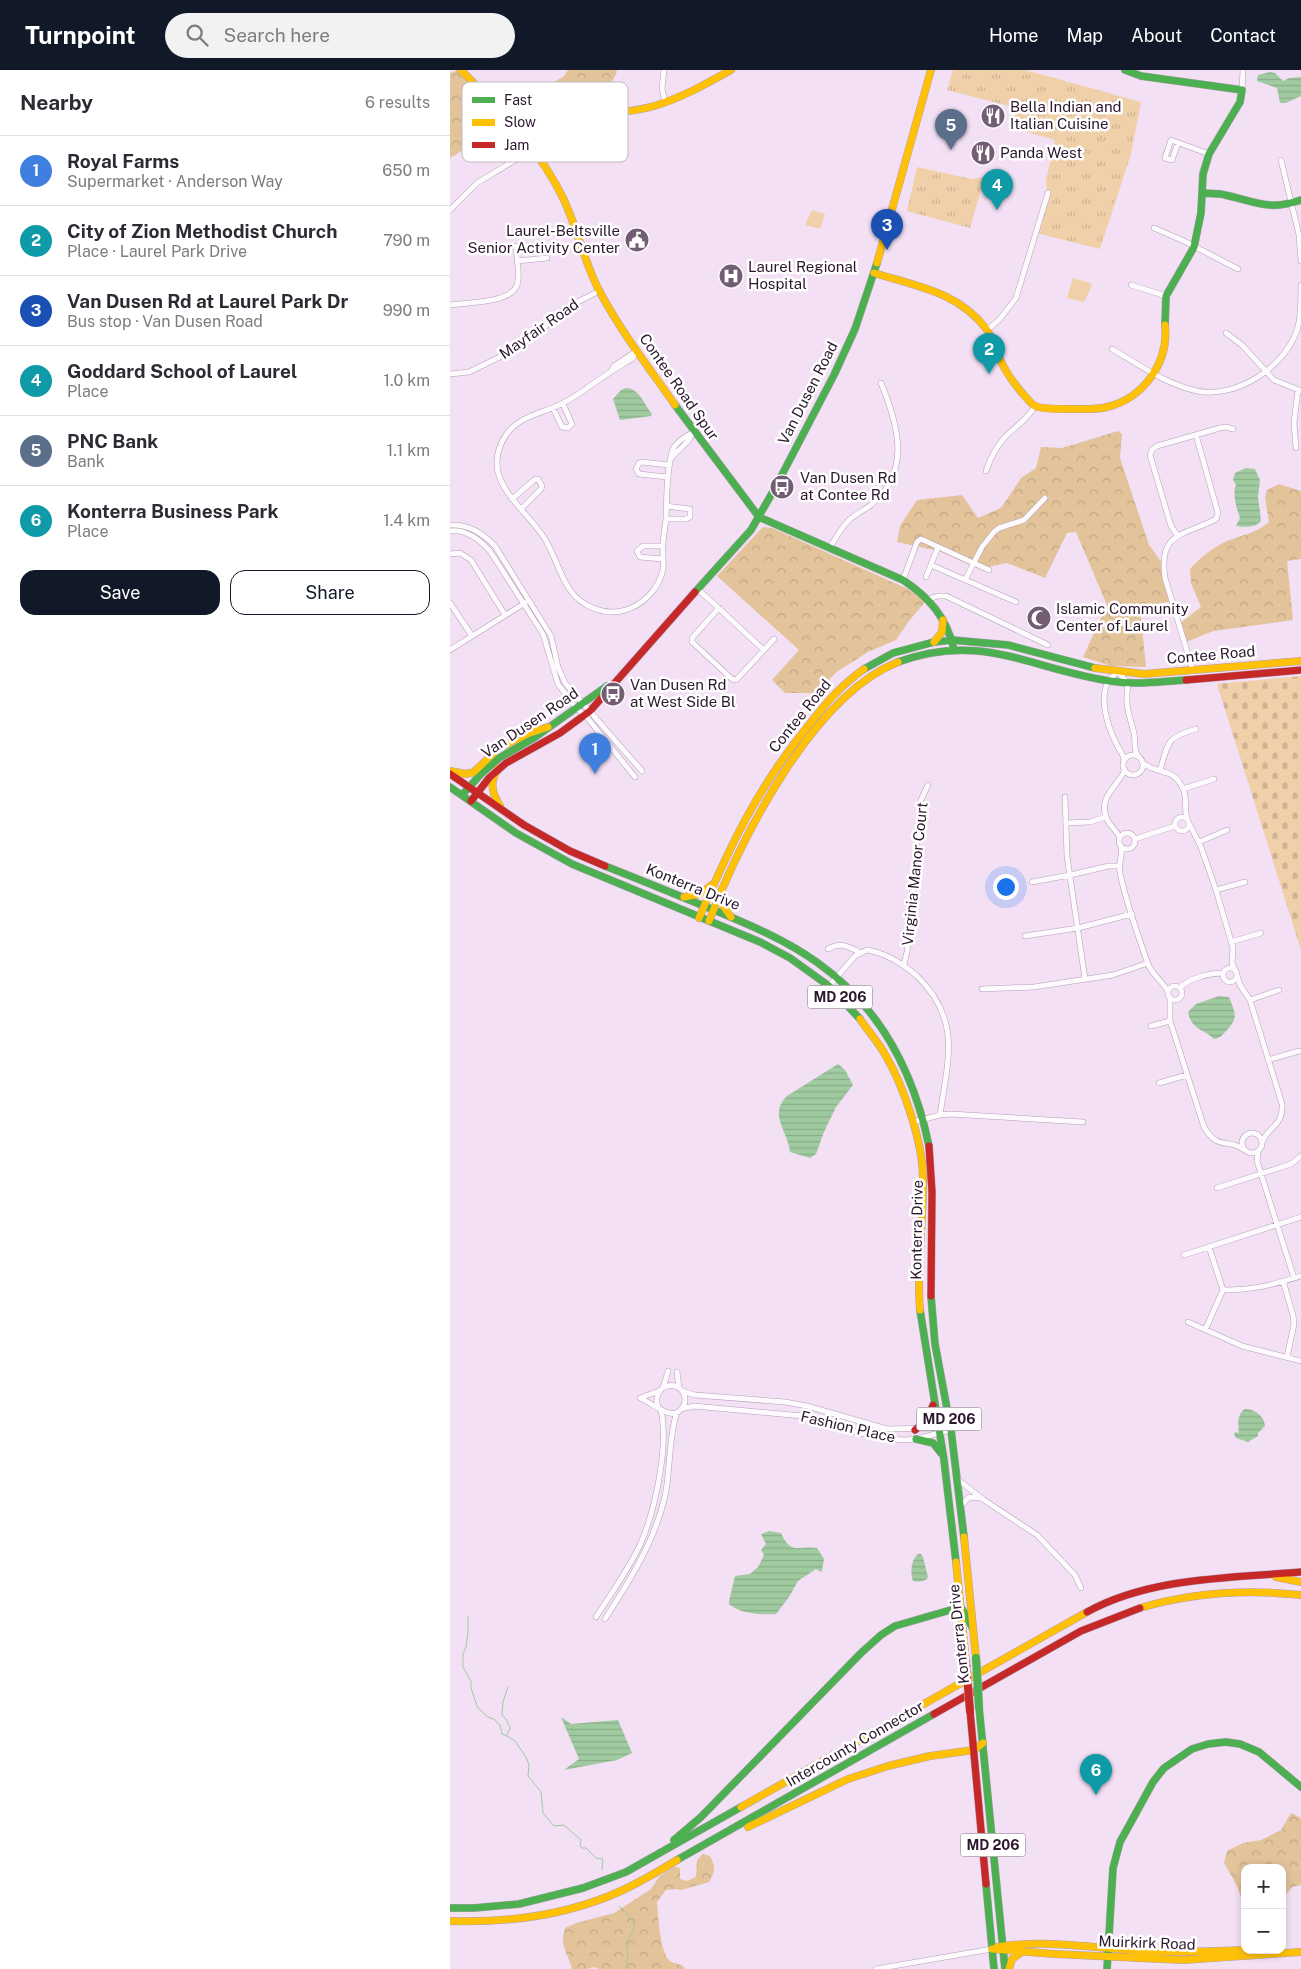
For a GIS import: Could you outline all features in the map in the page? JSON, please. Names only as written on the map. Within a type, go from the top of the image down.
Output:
[{"type":"main road","name":"Contee Road Spur","points":[[461,70],[473,82]]},
{"type":"main road","points":[[628,112],[638,111],[693,92],[731,70]]},
{"type":"main road","name":"Van Dusen Road","points":[[471,801],[498,769],[515,757],[560,733],[588,713],[751,530],[834,375],[855,329],[874,273],[931,70]]},
{"type":"main road","points":[[874,273],[951,297],[965,306],[987,330],[999,358],[1014,384],[1036,406],[1060,409],[1107,407],[1123,401],[1141,390],[1154,374],[1164,352],[1166,336],[1164,308],[1166,296],[1194,247],[1198,232],[1203,174],[1209,154],[1233,116],[1240,102],[1242,90],[1141,76],[1126,70]]},
{"type":"main road","name":"Contee Road Spur","points":[[541,162],[563,198],[599,291],[613,316],[694,432],[759,517],[903,580],[929,598],[943,618],[954,649]]},
{"type":"main road","points":[[1202,193],[1225,195],[1253,204],[1275,207],[1292,204],[1301,200]]},
{"type":"main road","points":[[934,642],[944,628],[943,618]]},
{"type":"main road","name":"Contee Road","points":[[700,918],[728,851],[756,798],[788,750],[824,703],[846,681],[876,662],[912,646],[952,640],[1008,645],[1118,672],[1144,674],[1301,661]]},
{"type":"main road","name":"Contee Road","points":[[709,921],[737,854],[784,773],[842,699],[868,678],[888,667],[917,656],[954,649],[980,650],[1008,655],[1128,683],[1301,670]]},
{"type":"main road","name":"Van Dusen Road","points":[[462,795],[499,758],[534,738],[548,726],[580,707],[618,679]]},
{"type":"main road","points":[[450,773],[466,774],[474,772],[499,748],[548,726]]},
{"type":"main road","points":[[498,769],[492,776],[492,792],[504,812]]},
{"type":"main road","name":"Konterra Drive","points":[[450,773],[504,812],[570,851],[704,906],[790,944],[837,977],[870,1012],[890,1040],[910,1078],[923,1120],[932,1173],[930,1268],[932,1316],[951,1430],[960,1508],[976,1658],[1002,1949]]},
{"type":"main road","name":"Konterra Drive","points":[[450,786],[537,846],[572,864],[760,942],[790,958],[829,986],[860,1018],[886,1056],[906,1099],[913,1122],[923,1175],[919,1295],[921,1318],[940,1431],[962,1609],[992,1949]]},
{"type":"main road","points":[[681,897],[700,894],[713,884]]},
{"type":"main road","points":[[720,893],[724,907],[732,918]]},
{"type":"main road","points":[[915,1430],[924,1425],[929,1419],[934,1401]]},
{"type":"main road","points":[[916,1439],[933,1443],[940,1449],[944,1460]]},
{"type":"main road","points":[[1263,1575],[1301,1572]]},
{"type":"main road","points":[[1263,1575],[1301,1583]]},
{"type":"main road","name":"Intercounty Connector","points":[[450,1908],[485,1909],[513,1906],[563,1896],[626,1872],[1091,1610],[1125,1596],[1158,1588],[1225,1577],[1263,1575]]},
{"type":"main road","points":[[1272,1590],[1301,1583]]},
{"type":"main road","name":"Intercounty Connector","points":[[450,1921],[487,1923],[542,1915],[616,1893],[678,1860],[1024,1662],[1109,1618],[1148,1604],[1183,1596],[1219,1590],[1272,1590]]},
{"type":"main road","points":[[1272,1590],[1301,1594]]},
{"type":"main road","points":[[659,1853],[701,1816],[881,1635],[895,1626],[954,1609],[962,1609],[972,1627]]},
{"type":"main road","points":[[1106,1969],[1113,1868],[1120,1842],[1153,1782],[1164,1768],[1192,1749],[1208,1744],[1226,1742],[1240,1744],[1259,1752],[1301,1787]]},
{"type":"main road","points":[[678,1860],[848,1780],[888,1766],[930,1756],[974,1750],[983,1743]]},
{"type":"main road","name":"Muirkirk Road","points":[[992,1949],[1036,1944],[1143,1951],[1241,1950]]},
{"type":"main road","name":"MD 206","points":[[992,1949],[994,1969]]},
{"type":"main road","name":"Muirkirk Road","points":[[1002,1949],[1022,1952],[1182,1960],[1301,1951]]},
{"type":"main road","name":"MD 206","points":[[1002,1949],[1005,1969]]},
{"type":"main road","name":"Muirkirk Road","points":[[1286,1949],[1301,1951]]},
{"type":"main road","points":[[1009,1969],[1012,1959],[1022,1952]]},
{"type":"street","points":[[664,70],[662,89],[666,102]]},
{"type":"street","points":[[1242,90],[1243,70]]},
{"type":"street","points":[[1178,143],[1209,154]]},
{"type":"street","points":[[1280,160],[1299,235],[1301,261]]},
{"type":"street","points":[[450,210],[476,183],[512,162]]},
{"type":"street","points":[[987,330],[999,320],[1016,298],[1048,193]]},
{"type":"street","points":[[1154,228],[1238,269]]},
{"type":"street","points":[[450,304],[503,298],[510,295],[515,290],[518,280],[516,246]]},
{"type":"street","points":[[517,261],[547,258]]},
{"type":"street","points":[[1131,285],[1166,296]]},
{"type":"street","points":[[1112,349],[1174,384],[1198,391],[1216,392],[1234,388],[1252,381],[1266,372],[1287,348],[1300,327],[1301,285]]},
{"type":"street","name":"Mayfair Road","points":[[450,374],[469,372],[502,357],[532,338],[564,309],[599,291]]},
{"type":"street","points":[[1226,333],[1242,345],[1274,380],[1299,390],[1294,423],[1296,448]]},
{"type":"street","points":[[636,351],[632,359],[563,404],[524,419],[514,426],[506,435],[498,459],[498,475],[505,490],[545,540],[568,587],[580,601],[598,610],[618,611],[629,609],[646,599],[658,584],[662,572],[668,465],[672,452],[678,444],[685,436],[694,432]]},
{"type":"street","points":[[829,549],[849,520],[873,504],[884,490],[898,461],[899,444],[897,432],[881,383]]},
{"type":"street","points":[[553,408],[562,427],[568,428],[571,421],[563,404]]},
{"type":"street","points":[[986,471],[1005,437],[1031,414],[1036,406]]},
{"type":"street","points":[[1177,535],[1171,526],[1150,455],[1152,450],[1157,446],[1220,428],[1226,427],[1233,430]]},
{"type":"street","points":[[1193,670],[1164,578],[1162,563],[1166,549],[1177,535],[1216,519],[1218,513],[1196,435]]},
{"type":"street","points":[[667,477],[639,474],[636,469],[639,463],[642,462],[668,465]]},
{"type":"street","points":[[512,499],[532,480],[541,480],[541,489],[521,509]]},
{"type":"street","points":[[965,580],[982,547],[994,532],[999,528],[1024,520],[1045,498]]},
{"type":"street","points":[[666,506],[690,508],[692,513],[686,519],[666,519]]},
{"type":"street","points":[[450,525],[471,528],[484,535],[496,546],[551,636],[558,667],[565,683],[580,707]]},
{"type":"street","points":[[450,531],[468,534],[480,540],[490,551],[543,634],[558,684],[642,771]]},
{"type":"street","points":[[903,580],[917,542],[921,539],[989,570]]},
{"type":"street","points":[[663,546],[643,546],[637,550],[640,557],[663,559]]},
{"type":"street","points":[[926,576],[938,547]]},
{"type":"street","points":[[450,554],[460,554],[471,560],[505,615]]},
{"type":"street","points":[[931,565],[1016,602]]},
{"type":"street","points":[[697,589],[764,650]]},
{"type":"street","points":[[929,598],[946,596],[1048,645]]},
{"type":"street","points":[[450,650],[530,600]]},
{"type":"street","points":[[450,603],[472,636]]},
{"type":"street","points":[[719,608],[692,638],[693,644],[732,679],[736,680],[774,639]]},
{"type":"street","points":[[1122,854],[1134,846],[1134,839],[1130,834],[1122,836],[1116,832],[1106,817],[1105,798],[1125,773],[1124,757],[1115,742],[1106,715],[1105,696],[1109,680],[1118,672],[1128,683],[1126,706],[1134,733],[1135,750],[1138,756],[1142,762],[1174,776],[1183,789],[1186,797],[1185,810],[1187,818],[1193,835],[1199,842],[1216,890],[1231,942],[1232,963],[1240,985],[1250,1000],[1282,1109],[1278,1124],[1262,1143],[1257,1161]]},
{"type":"street","points":[[588,713],[635,777]]},
{"type":"street","points":[[1160,770],[1170,740],[1176,735],[1196,729]]},
{"type":"street","points":[[620,759],[626,754]]},
{"type":"street","points":[[1124,761],[1131,755],[1138,756]]},
{"type":"street","points":[[1141,771],[1142,762]]},
{"type":"street","points":[[1125,773],[1133,775],[1153,768]]},
{"type":"street","points":[[1183,789],[1214,779]]},
{"type":"street","name":"Virginia Manor Court","points":[[904,964],[914,886],[921,800],[928,785]]},
{"type":"street","points":[[1065,797],[1070,875],[1085,979]]},
{"type":"street","points":[[1175,826],[1176,820],[1185,810]]},
{"type":"street","points":[[1066,823],[1090,822],[1106,817]]},
{"type":"street","points":[[1180,817],[1187,818]]},
{"type":"street","points":[[1175,826],[1180,831],[1193,835]]},
{"type":"street","points":[[1134,839],[1175,826]]},
{"type":"street","points":[[1184,831],[1190,826]]},
{"type":"street","points":[[1199,842],[1227,830]]},
{"type":"street","points":[[1122,836],[1120,866],[1132,914],[1151,972],[1169,989],[1170,1021],[1202,1123],[1207,1132],[1220,1142],[1236,1145],[1251,1154],[1257,1161],[1294,1278]]},
{"type":"street","points":[[1121,846],[1128,849]]},
{"type":"street","points":[[1032,882],[1109,866],[1120,866]]},
{"type":"street","points":[[1216,890],[1245,882]]},
{"type":"street","points":[[1025,936],[1078,928],[1132,914]]},
{"type":"street","points":[[1231,942],[1261,933]]},
{"type":"street","points":[[828,949],[836,944],[842,944],[859,952]]},
{"type":"street","points":[[829,986],[859,952],[872,950],[904,964],[936,996],[947,1022],[949,1045],[940,1115]]},
{"type":"street","points":[[982,990],[1034,987],[1113,975],[1148,963]]},
{"type":"street","points":[[1180,988],[1187,982],[1211,974],[1223,973],[1232,963]]},
{"type":"street","points":[[1227,968],[1236,973]]},
{"type":"street","points":[[1223,973],[1224,980],[1240,985]]},
{"type":"street","points":[[1231,982],[1236,979],[1236,973]]},
{"type":"street","points":[[1169,989],[1176,986],[1180,988]]},
{"type":"street","points":[[1171,1007],[1182,996],[1180,988]]},
{"type":"street","points":[[1250,1000],[1279,990]]},
{"type":"street","points":[[1170,998],[1177,1000]]},
{"type":"street","points":[[1151,1026],[1170,1021]]},
{"type":"street","points":[[1268,1060],[1299,1051]]},
{"type":"street","points":[[1159,1083],[1187,1075]]},
{"type":"street","points":[[913,1122],[940,1115],[1083,1122]]},
{"type":"street","points":[[1236,1145],[1248,1134],[1255,1133],[1266,1136]]},
{"type":"street","points":[[1259,1135],[1262,1143]]},
{"type":"street","points":[[1242,1141],[1243,1149]]},
{"type":"street","points":[[1251,1154],[1258,1152]]},
{"type":"street","points":[[1216,1188],[1291,1164],[1301,1156]]},
{"type":"street","points":[[1184,1254],[1301,1217]]},
{"type":"street","points":[[1205,1330],[1223,1290],[1209,1247]]},
{"type":"street","points":[[1223,1290],[1249,1290],[1301,1276]]},
{"type":"street","points":[[1283,1282],[1294,1315],[1287,1357]]},
{"type":"street","points":[[1188,1322],[1242,1346],[1301,1361]]},
{"type":"street","points":[[596,1617],[639,1546],[650,1519],[660,1470],[664,1423],[656,1399],[668,1371]]},
{"type":"street","points":[[606,1619],[636,1571],[659,1519],[666,1494],[674,1424],[685,1402],[677,1372]]},
{"type":"street","points":[[679,1411],[667,1414],[660,1408],[640,1398],[673,1385],[681,1389]]},
{"type":"street","name":"Fashion Place","points":[[681,1389],[695,1396],[785,1402],[807,1406],[887,1429],[951,1430]]},
{"type":"street","name":"Fashion Place","points":[[679,1411],[694,1406],[802,1416],[873,1436],[905,1440],[916,1439],[940,1431]]},
{"type":"street","points":[[956,1478],[984,1500],[1037,1535],[1075,1575],[1081,1588]]},
{"type":"street","points":[[960,1508],[970,1498],[984,1500]]},
{"type":"street","name":"Muirkirk Road","points":[[876,1969],[992,1949]]},
{"type":"green space","points":[[459,70],[472,82],[462,82],[462,151],[450,158],[450,73]]},
{"type":"green space","points":[[568,70],[616,70],[617,72],[612,82],[554,82],[563,77]]},
{"type":"green space","points":[[953,70],[1025,70],[1141,102],[1131,154],[1100,249],[1036,233],[1047,193],[1046,180],[1055,140],[1012,128],[1017,108],[947,90]]},
{"type":"green space","points":[[917,167],[971,179],[997,175],[997,191],[981,190],[970,228],[907,211]]},
{"type":"green space","points":[[812,210],[825,214],[820,229],[805,225]]},
{"type":"green space","points":[[1073,278],[1090,283],[1092,286],[1084,302],[1067,298]]},
{"type":"green space","points":[[1118,431],[1122,434],[1120,458],[1149,545],[1162,563],[1172,601],[1140,608],[1146,667],[1111,666],[1083,657],[1107,605],[1076,532],[1067,533],[1045,578],[1007,563],[979,569],[939,551],[897,542],[900,526],[917,500],[962,495],[978,518],[1001,508],[1021,478],[1036,468],[1041,447],[1062,448]]},
{"type":"green space","points":[[1279,484],[1301,491],[1301,559],[1287,561],[1293,620],[1213,631],[1184,643],[1179,624],[1201,607],[1191,583],[1190,569],[1216,547],[1254,531],[1269,522],[1265,498],[1267,490]]},
{"type":"green space","points":[[763,527],[772,528],[908,589],[926,601],[896,640],[868,652],[838,671],[815,693],[785,693],[772,680],[799,650],[717,576]]},
{"type":"green space","points":[[1301,676],[1301,950],[1217,684]]},
{"type":"green space","points":[[1291,1813],[1301,1818],[1301,1885],[1292,1887],[1286,1894],[1286,1864],[1241,1864],[1241,1898],[1237,1886],[1224,1863],[1227,1851],[1243,1843],[1261,1840],[1281,1830]]},
{"type":"green space","points":[[703,1854],[710,1856],[714,1866],[714,1872],[709,1882],[681,1890],[666,1890],[657,1902],[664,1951],[670,1961],[685,1969],[599,1969],[594,1967],[572,1969],[563,1940],[565,1928],[576,1923],[614,1913],[651,1889],[659,1877],[674,1866],[680,1868],[680,1879],[687,1881],[696,1877],[697,1860]]},
{"type":"shaded area","points":[[1270,72],[1275,73],[1283,81],[1289,78],[1301,77],[1301,96],[1286,103],[1280,103],[1277,88],[1257,81],[1258,75]]},
{"type":"shaded area","points":[[631,389],[641,397],[652,414],[651,416],[620,420],[613,399],[621,390]]},
{"type":"shaded area","points":[[1246,468],[1255,469],[1260,480],[1258,497],[1261,521],[1253,526],[1246,527],[1236,526],[1240,518],[1236,506],[1236,485],[1233,480],[1235,473]]},
{"type":"shaded area","points":[[1219,996],[1229,997],[1235,1015],[1231,1026],[1218,1038],[1214,1039],[1192,1023],[1188,1012],[1196,1004]]},
{"type":"shaded area","points":[[838,1064],[845,1070],[853,1085],[836,1107],[816,1154],[810,1158],[790,1152],[779,1117],[782,1103],[787,1096]]},
{"type":"shaded area","points":[[1245,1409],[1258,1413],[1263,1419],[1265,1426],[1258,1433],[1258,1436],[1248,1442],[1236,1438],[1234,1434],[1235,1432],[1239,1433],[1239,1416]]},
{"type":"shaded area","points":[[769,1531],[781,1533],[788,1545],[792,1547],[817,1548],[824,1559],[822,1572],[816,1569],[798,1581],[776,1614],[758,1614],[739,1610],[729,1604],[735,1576],[750,1574],[758,1567],[764,1555],[761,1550],[766,1544],[761,1534]]},
{"type":"shaded area","points":[[918,1554],[921,1554],[923,1557],[928,1577],[923,1581],[913,1581],[911,1571]]},
{"type":"shaded area","points":[[561,1717],[571,1724],[618,1720],[632,1753],[617,1760],[564,1770],[579,1759]]},
{"type":"waterway","points":[[468,1616],[468,1632],[463,1654],[463,1667],[471,1681],[471,1688],[477,1706],[500,1725],[502,1734],[515,1741],[526,1757],[529,1765],[528,1776],[541,1792],[543,1813],[554,1826],[564,1825],[581,1840],[580,1846],[582,1848],[586,1848],[596,1858],[603,1859],[602,1870]]},
{"type":"waterway","points":[[507,1735],[510,1728],[502,1715],[503,1702],[508,1687]]},
{"type":"waterway","points":[[619,1906],[632,1919],[634,1927],[626,1943],[628,1953],[626,1969]]},
{"type":"traffic: fast","points":[[1125,70],[1141,76],[1242,90],[1240,102],[1209,154],[1203,174],[1201,213],[1194,247],[1166,296],[1165,325]]},
{"type":"traffic: fast","points":[[1202,193],[1222,194],[1254,203],[1270,205],[1301,200]]},
{"type":"traffic: fast","points":[[695,592],[751,530],[775,488],[834,375],[855,329],[877,263]]},
{"type":"traffic: fast","points":[[675,405],[759,517],[903,580],[936,609],[951,638],[954,649]]},
{"type":"traffic: fast","points":[[864,669],[893,653],[934,642],[952,640],[1008,645],[1095,668]]},
{"type":"traffic: fast","points":[[898,662],[928,653],[955,650],[981,651],[1006,655],[1110,681],[1138,683],[1186,680]]},
{"type":"traffic: fast","points":[[462,795],[499,758],[534,738],[607,686]]},
{"type":"traffic: fast","points":[[450,787],[516,833],[572,864],[760,942],[790,958],[829,986],[860,1019]]},
{"type":"traffic: fast","points":[[605,866],[741,921],[768,934],[806,955],[840,981],[876,1021],[904,1068],[914,1093],[929,1146]]},
{"type":"traffic: fast","points":[[931,1296],[935,1344],[951,1430],[964,1537]]},
{"type":"traffic: fast","points":[[920,1310],[944,1460],[956,1562]]},
{"type":"traffic: fast","points":[[916,1439],[933,1443],[941,1453]]},
{"type":"traffic: fast","points":[[674,1840],[701,1817],[861,1653],[881,1635],[895,1626],[954,1609],[962,1609],[972,1627]]},
{"type":"traffic: fast","points":[[976,1658],[979,1707]]},
{"type":"traffic: fast","points":[[979,1707],[1005,1969]]},
{"type":"traffic: fast","points":[[677,1860],[934,1714]]},
{"type":"traffic: fast","points":[[1107,1969],[1113,1868],[1120,1842],[1153,1782],[1164,1768],[1192,1749],[1208,1744],[1226,1742],[1240,1744],[1259,1752],[1301,1787]]},
{"type":"traffic: fast","points":[[450,1908],[519,1904],[583,1888],[626,1872],[741,1807]]},
{"type":"traffic: fast","points":[[986,1884],[994,1969]]},
{"type":"traffic: slow","points":[[461,70],[473,82]]},
{"type":"traffic: slow","points":[[628,111],[664,103],[731,70]]},
{"type":"traffic: slow","points":[[877,263],[931,70]]},
{"type":"traffic: slow","points":[[542,162],[563,198],[590,271],[601,294],[627,337],[675,405]]},
{"type":"traffic: slow","points":[[874,273],[936,292],[964,307],[987,330],[1001,362],[1017,386],[1032,404],[1042,408],[1102,408],[1132,396],[1143,387],[1158,365],[1163,352],[1165,325]]},
{"type":"traffic: slow","points":[[934,642],[942,632],[943,620]]},
{"type":"traffic: slow","points":[[1095,668],[1144,674],[1301,661]]},
{"type":"traffic: slow","points":[[709,921],[740,851],[760,812],[783,774],[809,737],[837,705],[866,680],[898,662]]},
{"type":"traffic: slow","points":[[699,918],[746,818],[774,772],[827,702],[840,688],[864,669]]},
{"type":"traffic: slow","points":[[450,771],[466,774],[474,772],[499,748],[527,734],[548,727]]},
{"type":"traffic: slow","points":[[498,769],[493,778],[493,788],[500,806]]},
{"type":"traffic: slow","points":[[684,897],[700,894],[713,884]]},
{"type":"traffic: slow","points":[[720,893],[724,907],[731,917]]},
{"type":"traffic: slow","points":[[860,1019],[880,1046],[893,1069],[916,1131],[923,1176],[919,1276],[920,1310]]},
{"type":"traffic: slow","points":[[964,1537],[976,1658]]},
{"type":"traffic: slow","points":[[956,1562],[966,1663]]},
{"type":"traffic: slow","points":[[1276,1577],[1301,1582]]},
{"type":"traffic: slow","points":[[1140,1608],[1180,1598],[1220,1593],[1260,1592],[1301,1595]]},
{"type":"traffic: slow","points":[[741,1807],[1087,1612]]},
{"type":"traffic: slow","points":[[748,1827],[848,1779],[888,1766],[930,1756],[974,1750],[983,1743]]},
{"type":"traffic: slow","points":[[450,1921],[516,1919],[581,1906],[623,1890],[677,1860]]},
{"type":"traffic: slow","points":[[997,1947],[1051,1944],[1155,1952],[1241,1950]]},
{"type":"traffic: slow","points":[[992,1949],[1183,1960],[1301,1952]]},
{"type":"traffic: slow","points":[[1009,1969],[1012,1959],[1022,1952]]},
{"type":"traffic: jam","points":[[471,801],[489,778],[506,763],[560,733],[590,711],[695,592]]},
{"type":"traffic: jam","points":[[1186,680],[1301,670]]},
{"type":"traffic: jam","points":[[450,774],[524,825],[570,851],[605,866]]},
{"type":"traffic: jam","points":[[929,1146],[932,1192],[931,1296]]},
{"type":"traffic: jam","points":[[915,1430],[927,1420],[933,1405]]},
{"type":"traffic: jam","points":[[1087,1612],[1111,1600],[1164,1586],[1219,1578],[1301,1572]]},
{"type":"traffic: jam","points":[[934,1714],[1081,1631],[1140,1608]]},
{"type":"traffic: jam","points":[[966,1663],[970,1711]]},
{"type":"traffic: jam","points":[[970,1711],[986,1884]]},
{"type":"place","name":"Bella Indian and Italian Cuisine","points":[[993,116]]},
{"type":"place","name":"PNC Bank","points":[[951,150]]},
{"type":"place","name":"Panda West","points":[[983,153]]},
{"type":"place","name":"Goddard School of Laurel","points":[[997,210]]},
{"type":"place","name":"Laurel-Beltsville Senior Activity Center","points":[[637,240]]},
{"type":"place","name":"Van Dusen Rd at Laurel Park Dr","points":[[887,250]]},
{"type":"place","name":"Laurel Regional Hospital","points":[[731,276]]},
{"type":"place","name":"City of Zion Methodist Church","points":[[989,374]]},
{"type":"place","name":"Van Dusen Rd at Contee Rd","points":[[782,487]]},
{"type":"place","name":"Islamic Community Center of Laurel","points":[[1039,618]]},
{"type":"place","name":"Van Dusen Rd at West Side Bl","points":[[613,694]]},
{"type":"place","name":"Royal Farms","points":[[595,774]]},
{"type":"place","name":"Konterra Business Park","points":[[1096,1795]]}]
